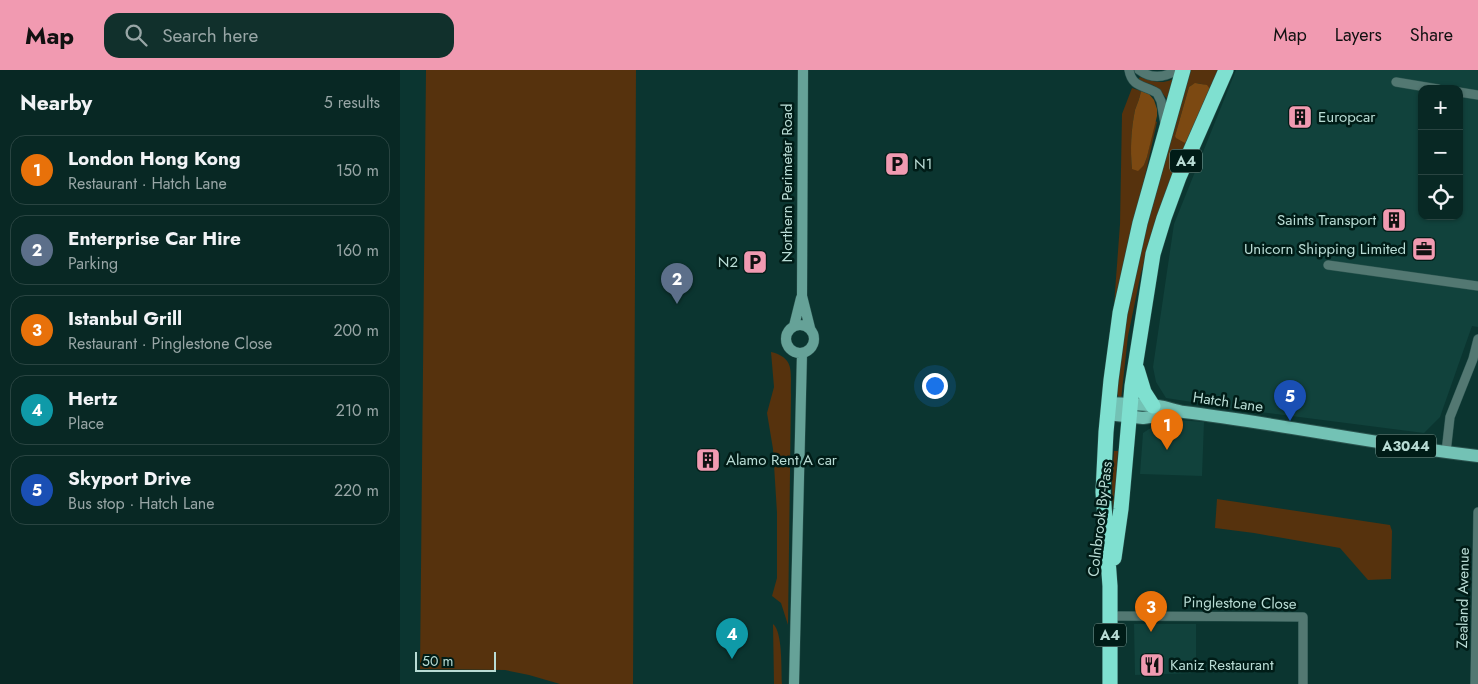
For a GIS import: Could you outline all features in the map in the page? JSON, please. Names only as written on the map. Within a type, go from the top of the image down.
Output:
[{"type":"highway","name":"Colnbrook By-Pass","points":[[1110,586],[1102,492],[1108,408],[1115,348],[1120,313],[1140,223],[1183,70]]},
{"type":"highway","name":"Colnbrook By-Pass","points":[[1110,586],[1121,509],[1135,363],[1153,254],[1179,177],[1226,70]]},
{"type":"highway","points":[[1135,363],[1141,385],[1147,398],[1154,406]]},
{"type":"highway","name":"A4","points":[[1110,586],[1110,684]]},
{"type":"main road","name":"Hatch Lane","points":[[1108,408],[1129,411],[1154,406],[1182,412],[1249,420],[1335,436],[1478,456]]},
{"type":"main road","name":"Hatch Lane","points":[[1129,411],[1142,418],[1182,412]]},
{"type":"street","name":"Northern Perimeter Road","points":[[802,70],[802,296],[810,328]]},
{"type":"street","points":[[1129,70],[1131,78],[1136,83],[1157,93],[1161,101],[1166,131]]},
{"type":"street","points":[[1139,70],[1154,77],[1166,76],[1177,70]]},
{"type":"street","points":[[1396,82],[1418,86]]},
{"type":"street","points":[[1463,93],[1478,95]]},
{"type":"street","points":[[1328,264],[1478,286]]},
{"type":"street","name":"Northern Perimeter Road","points":[[794,326],[802,296]]},
{"type":"street","points":[[804,325],[813,332],[814,343],[807,352],[796,353],[791,350],[786,340],[787,335],[794,326],[804,325]]},
{"type":"street","points":[[1446,452],[1450,417],[1473,359],[1478,339]]},
{"type":"street","points":[[794,684],[802,353]]},
{"type":"street","name":"Zealand Avenue","points":[[1475,684],[1478,512]]},
{"type":"street","name":"Pinglestone Close","points":[[1110,616],[1303,617],[1303,684]]},
{"type":"shaded area","points":[[426,70],[636,70],[633,684],[560,684],[505,670],[420,669]]},
{"type":"shaded area","points":[[1191,70],[1219,70],[1210,89],[1206,85],[1200,84],[1189,87],[1175,136],[1187,142],[1147,251],[1141,273],[1128,336],[1121,400],[1117,393],[1126,319],[1146,229]]},
{"type":"shaded area","points":[[1236,70],[1478,70],[1478,327],[1472,326],[1440,417],[1424,433],[1166,398],[1156,382],[1153,367],[1174,224]]},
{"type":"shaded area","points":[[1140,77],[1160,82],[1173,79],[1168,100],[1153,85],[1138,80]]},
{"type":"shaded area","points":[[1195,83],[1207,85],[1210,89],[1185,143],[1175,136],[1189,87]]},
{"type":"shaded area","points":[[1132,88],[1141,91],[1133,125],[1132,169],[1144,165],[1155,121],[1157,122],[1113,319],[1120,224],[1122,114]]},
{"type":"shaded area","points":[[1141,91],[1149,94],[1154,100],[1157,116],[1147,157],[1144,165],[1138,171],[1132,169],[1131,140],[1135,110]]},
{"type":"shaded area","points":[[771,352],[785,358],[791,373],[788,625],[781,603],[772,596],[777,578],[777,513],[773,449],[767,413],[774,387]]},
{"type":"shaded area","points":[[1179,420],[1204,422],[1202,476],[1140,474],[1143,433],[1168,422]]},
{"type":"shaded area","points":[[1114,451],[1118,451],[1113,514],[1112,481]]},
{"type":"shaded area","points":[[1217,499],[1390,525],[1392,531],[1391,579],[1368,580],[1340,548],[1215,528]]},
{"type":"shaded area","points":[[773,624],[780,643],[782,684],[774,684]]},
{"type":"shaded area","points":[[1134,624],[1196,624],[1196,673],[1135,675]]},
{"type":"place","name":"Europcar","points":[[1300,117]]},
{"type":"place","name":"N1","points":[[897,164]]},
{"type":"place","name":"Saints Transport","points":[[1394,220]]},
{"type":"place","name":"Unicorn Shipping Limited","points":[[1424,249]]},
{"type":"place","name":"N2","points":[[755,262]]},
{"type":"place","name":"Enterprise Car Hire","points":[[677,304]]},
{"type":"place","name":"Skyport Drive","points":[[1290,421]]},
{"type":"place","name":"London Hong Kong","points":[[1167,450]]},
{"type":"place","name":"Alamo Rent A car","points":[[708,460]]},
{"type":"place","name":"Istanbul Grill","points":[[1151,632]]},
{"type":"place","name":"Hertz","points":[[732,659]]},
{"type":"place","name":"Kaniz Restaurant","points":[[1152,665]]}]
